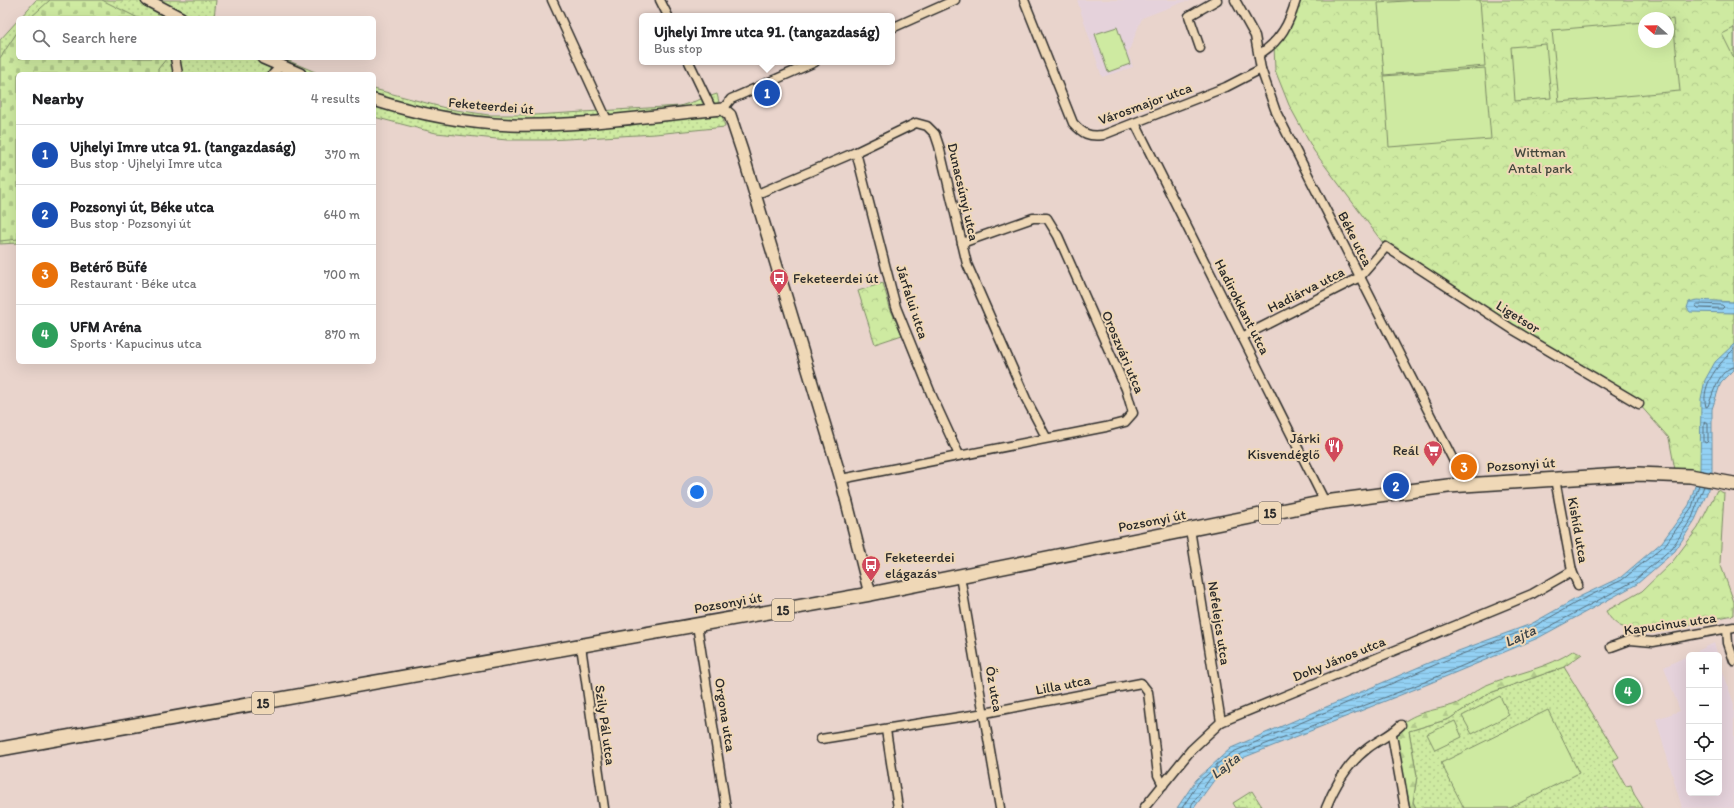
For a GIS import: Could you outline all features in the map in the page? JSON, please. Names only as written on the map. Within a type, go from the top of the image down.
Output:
[{"type":"main road","points":[[147,0],[176,16]]},
{"type":"main road","points":[[265,60],[277,70],[288,72]]},
{"type":"main road","name":"Feketeerdei út","points":[[376,101],[437,116],[498,124],[534,125],[607,120],[718,109]]},
{"type":"main road","points":[[718,109],[730,115],[841,479],[870,594]]},
{"type":"main road","name":"Pozsonyi út","points":[[581,646],[870,594],[1325,502],[1466,485],[1637,474],[1690,476],[1728,483]]},
{"type":"main road","name":"15","points":[[0,749],[581,646]]},
{"type":"street","points":[[552,0],[607,120]]},
{"type":"street","points":[[660,0],[666,13]]},
{"type":"street","points":[[895,27],[955,0]]},
{"type":"street","name":"Városmajor utca","points":[[1024,0],[1073,123],[1081,132],[1091,136],[1103,135],[1226,87],[1261,69]]},
{"type":"street","points":[[1200,48],[1189,16],[1217,0]]},
{"type":"street","name":"Béke utca","points":[[1235,0],[1256,36],[1260,54],[1261,69],[1276,112],[1466,485]]},
{"type":"street","points":[[1260,54],[1274,45],[1286,27],[1296,0]]},
{"type":"street","points":[[175,60],[178,72]]},
{"type":"street","points":[[691,65],[718,109],[731,99],[808,65]]},
{"type":"street","name":"Hadirokkant utca","points":[[1135,122],[1325,502]]},
{"type":"street","name":"Dunacsúnyi utca","points":[[755,195],[856,152],[916,123],[927,126],[935,134],[939,146],[967,264],[1026,399],[1046,437]]},
{"type":"street","name":"Járfalui utca","points":[[856,152],[896,307],[932,396],[959,455]]},
{"type":"street","name":"Oroszvári utca","points":[[841,479],[1125,422],[1133,413],[1126,389],[1058,236],[1047,218],[1033,218],[962,243]]},
{"type":"street","name":"Ligetsor","points":[[1360,277],[1386,247],[1512,329],[1640,404]]},
{"type":"street","name":"Hadiárva utca","points":[[1242,337],[1360,277]]},
{"type":"street","name":"Kishíd utca","points":[[1555,479],[1572,571],[1578,585]]},
{"type":"street","name":"Nefelejcs utca","points":[[1190,529],[1221,722]]},
{"type":"street","name":"Dohy János utca","points":[[1144,808],[1191,750],[1221,722],[1532,594],[1572,571]]},
{"type":"street","name":"Őz utca","points":[[960,576],[985,713],[1000,808]]},
{"type":"street","name":"Orgona utca","points":[[697,625],[726,808]]},
{"type":"street","points":[[1730,628],[1728,643],[1734,661]]},
{"type":"street","name":"Kapucinus utca","points":[[1611,647],[1630,640],[1653,642],[1730,628]]},
{"type":"street","name":"Szily Pál utca","points":[[581,646],[604,808]]},
{"type":"street","name":"Lilla utca","points":[[821,739],[886,730],[985,713],[1141,683],[1148,692],[1158,776],[1163,785]]},
{"type":"street","points":[[1326,808],[1332,792],[1347,768],[1368,748],[1392,735],[1401,725]]},
{"type":"street","points":[[886,730],[898,808]]},
{"type":"street","points":[[1392,735],[1405,808]]},
{"type":"shaded area","points":[[1077,0],[1193,0],[1186,1],[1142,18],[1128,53],[1133,67],[1102,77]]},
{"type":"shaded area","points":[[1714,643],[1717,652],[1695,652]]},
{"type":"shaded area","points":[[1686,656],[1686,796],[1722,796],[1722,668],[1734,704],[1734,808],[1682,808],[1656,719],[1680,711],[1664,667]]},
{"type":"green space","points":[[36,0],[216,0],[214,16],[22,16]]},
{"type":"green space","points":[[50,0],[102,0],[134,16],[32,16]]},
{"type":"green space","name":"Wittman Antal park","points":[[1296,0],[1734,0],[1734,360],[1709,401],[1702,479],[1676,475],[1669,438],[1639,404],[1386,247],[1314,151],[1289,105],[1275,70],[1274,45]]},
{"type":"green space","points":[[1419,0],[1480,0],[1485,66],[1384,75],[1378,3]]},
{"type":"green space","points":[[16,22],[16,60],[287,60],[315,72],[16,72],[16,243],[0,244],[0,40]]},
{"type":"green space","points":[[1638,23],[1638,48],[1674,48],[1674,29],[1680,91],[1559,102],[1552,30]]},
{"type":"green space","points":[[1117,27],[1130,64],[1108,72],[1095,34]]},
{"type":"green space","points":[[1734,28],[1734,58],[1722,34]]},
{"type":"green space","points":[[16,34],[16,60],[165,60],[158,69],[158,72],[16,72],[16,239],[0,241],[0,58]]},
{"type":"green space","points":[[1546,44],[1551,98],[1515,101],[1511,47]]},
{"type":"green space","points":[[1485,68],[1491,139],[1389,147],[1384,76]]},
{"type":"green space","points":[[376,90],[449,109],[489,115],[535,115],[680,106],[717,94],[725,127],[655,134],[549,140],[507,140],[436,133],[376,118]]},
{"type":"green space","points":[[883,283],[890,308],[902,335],[875,344],[858,291]]},
{"type":"green space","points":[[1717,490],[1724,493],[1720,563],[1734,602],[1734,615],[1680,626],[1651,630],[1626,628],[1617,624],[1606,611],[1642,591],[1673,561],[1698,528]]},
{"type":"green space","points":[[1574,650],[1582,654],[1564,667],[1487,694],[1449,719],[1409,731],[1417,776],[1413,802],[1416,808],[1410,808],[1395,729],[1416,715],[1453,705],[1484,686],[1553,662]]},
{"type":"green space","points":[[1564,667],[1619,757],[1612,761],[1626,786],[1631,785],[1634,794],[1643,808],[1416,808],[1413,802],[1417,776],[1409,731],[1449,719],[1487,694]]},
{"type":"green space","points":[[1500,696],[1509,715],[1472,734],[1462,716]]},
{"type":"green space","points":[[1548,710],[1579,773],[1510,808],[1464,808],[1441,763]]},
{"type":"green space","points":[[1455,721],[1462,737],[1435,750],[1427,734]]},
{"type":"green space","points":[[1252,791],[1263,808],[1236,808],[1233,803]]},
{"type":"water","points":[[1697,300],[1734,302],[1734,313],[1690,312],[1687,308],[1689,302]]},
{"type":"water","name":"Lajta","points":[[1734,344],[1734,369],[1721,382],[1712,409],[1712,473],[1707,493],[1695,520],[1675,551],[1637,584],[1538,638],[1428,684],[1245,757],[1220,772],[1194,808],[1177,808],[1196,780],[1231,748],[1442,657],[1531,624],[1579,597],[1621,577],[1662,542],[1689,505],[1700,470],[1701,399],[1705,380],[1715,362]]},
{"type":"place","name":"Ujhelyi Imre utca 91. (tangazdaság)","points":[[767,93]]},
{"type":"place","name":"Feketeerdei út","points":[[779,295]]},
{"type":"place","name":"Járki Kisvendéglő","points":[[1334,463]]},
{"type":"place","name":"Reál","points":[[1433,467]]},
{"type":"place","name":"Betérő Büfé","points":[[1464,467]]},
{"type":"place","name":"Pozsonyi út, Béke utca","points":[[1396,486]]},
{"type":"place","name":"Feketeerdei elágazás","points":[[871,582]]},
{"type":"place","name":"UFM Aréna","points":[[1628,691]]}]
